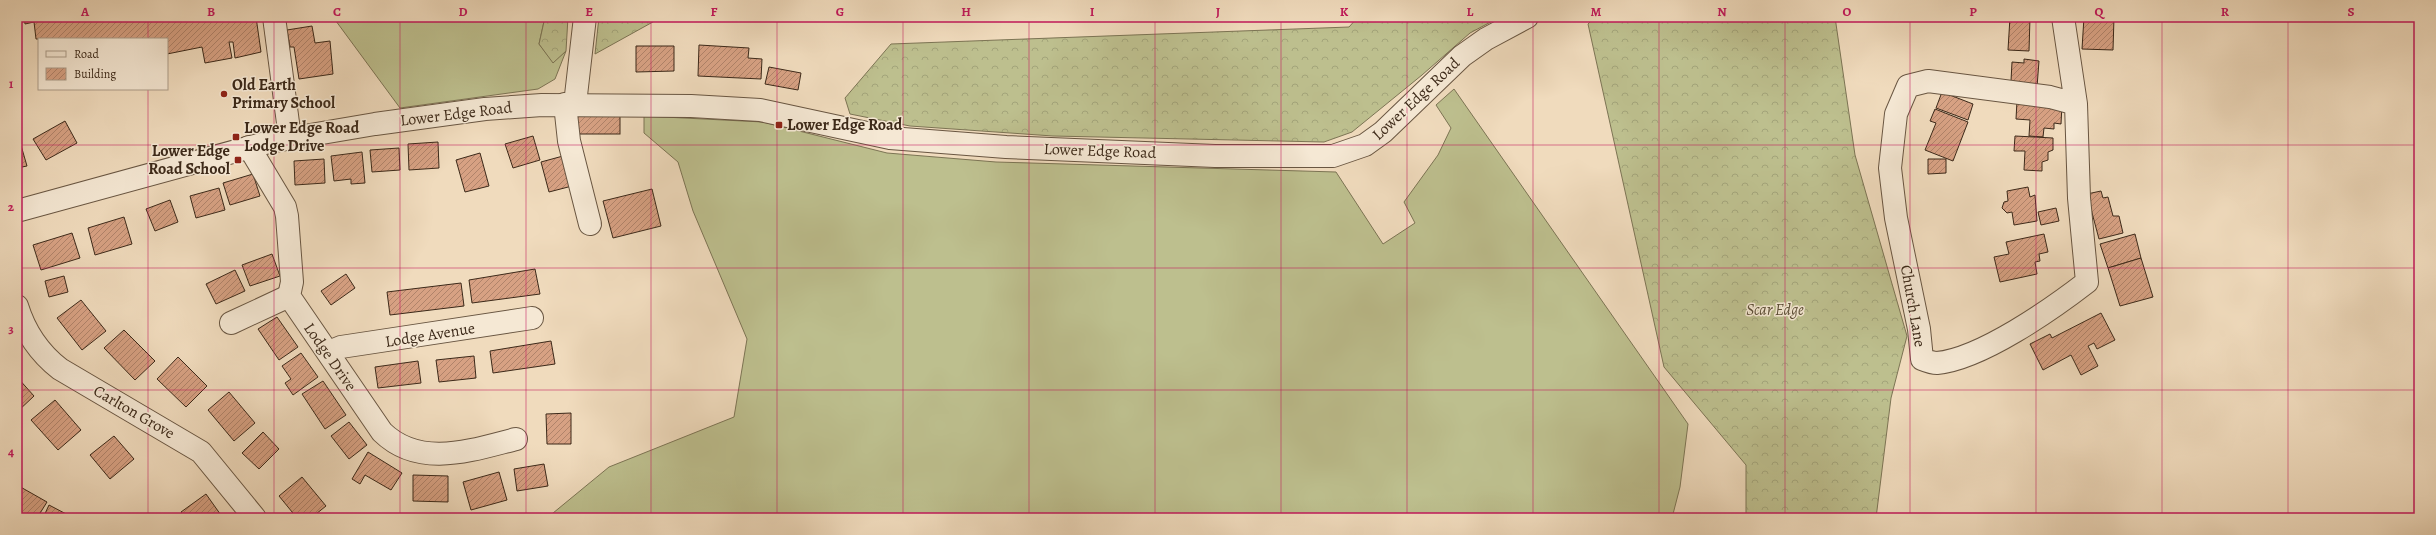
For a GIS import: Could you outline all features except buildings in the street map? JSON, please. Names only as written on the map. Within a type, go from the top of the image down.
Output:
[{"type":"street","points":[[274,17],[290,138]]},
{"type":"street","points":[[586,17],[570,104],[568,141],[590,224]]},
{"type":"street","name":"Lower Edge Road","points":[[17,211],[249,147],[290,138],[485,109],[570,104],[691,106],[760,110],[890,138],[1006,147],[1215,156],[1333,156],[1356,150],[1365,145],[1383,132],[1462,56],[1486,39],[1527,17]]},
{"type":"street","name":"Church Lane","points":[[2063,17],[2076,104],[2079,198],[2087,282],[1996,342],[1961,359],[1936,363],[1922,359],[1919,329],[1896,218],[1890,168],[1896,114],[1908,86],[1928,81],[2050,97],[2076,104]]},
{"type":"street","points":[[231,323],[289,296],[292,282],[285,207],[249,147]]},
{"type":"street","name":"Lodge Drive","points":[[289,296],[382,432],[402,446],[430,454],[445,455],[516,439]]},
{"type":"street","name":"Carlton Grove","points":[[17,306],[31,340],[46,358],[60,368],[201,452],[255,518]]},
{"type":"street","name":"Lodge Avenue","points":[[328,352],[341,347],[532,318]]},
{"type":"green space","points":[[333,17],[545,17],[539,44],[553,62],[566,51],[555,79],[538,89],[400,108]]},
{"type":"green space","points":[[545,17],[568,17],[566,51],[553,63],[539,44]]},
{"type":"green space","points":[[599,17],[697,17],[683,20],[660,18],[595,54]]},
{"type":"green space","points":[[1358,17],[1500,17],[1470,33],[1422,75],[1352,132],[1324,142],[1053,136],[910,126],[850,114],[845,98],[891,44],[1349,27]]},
{"type":"green space","name":"Scar Edge","points":[[1595,17],[1835,17],[1855,155],[1907,336],[1891,398],[1876,518],[1746,518],[1746,465],[1664,367],[1588,24]]},
{"type":"green space","points":[[1454,89],[1688,424],[1680,487],[1672,518],[547,518],[609,467],[734,417],[747,339],[693,211],[678,162],[644,133],[644,116],[763,122],[887,153],[996,162],[1336,172],[1383,244],[1415,223],[1404,202],[1438,155],[1451,128],[1436,105]]},
{"type":"place","name":"Old Earth Primary School","points":[[224,94]]},
{"type":"place","name":"Lower Edge Road","points":[[779,125]]},
{"type":"place","name":"Lower Edge Road Lodge Drive","points":[[236,137]]},
{"type":"place","name":"Lower Edge Road School","points":[[238,160]]}]
